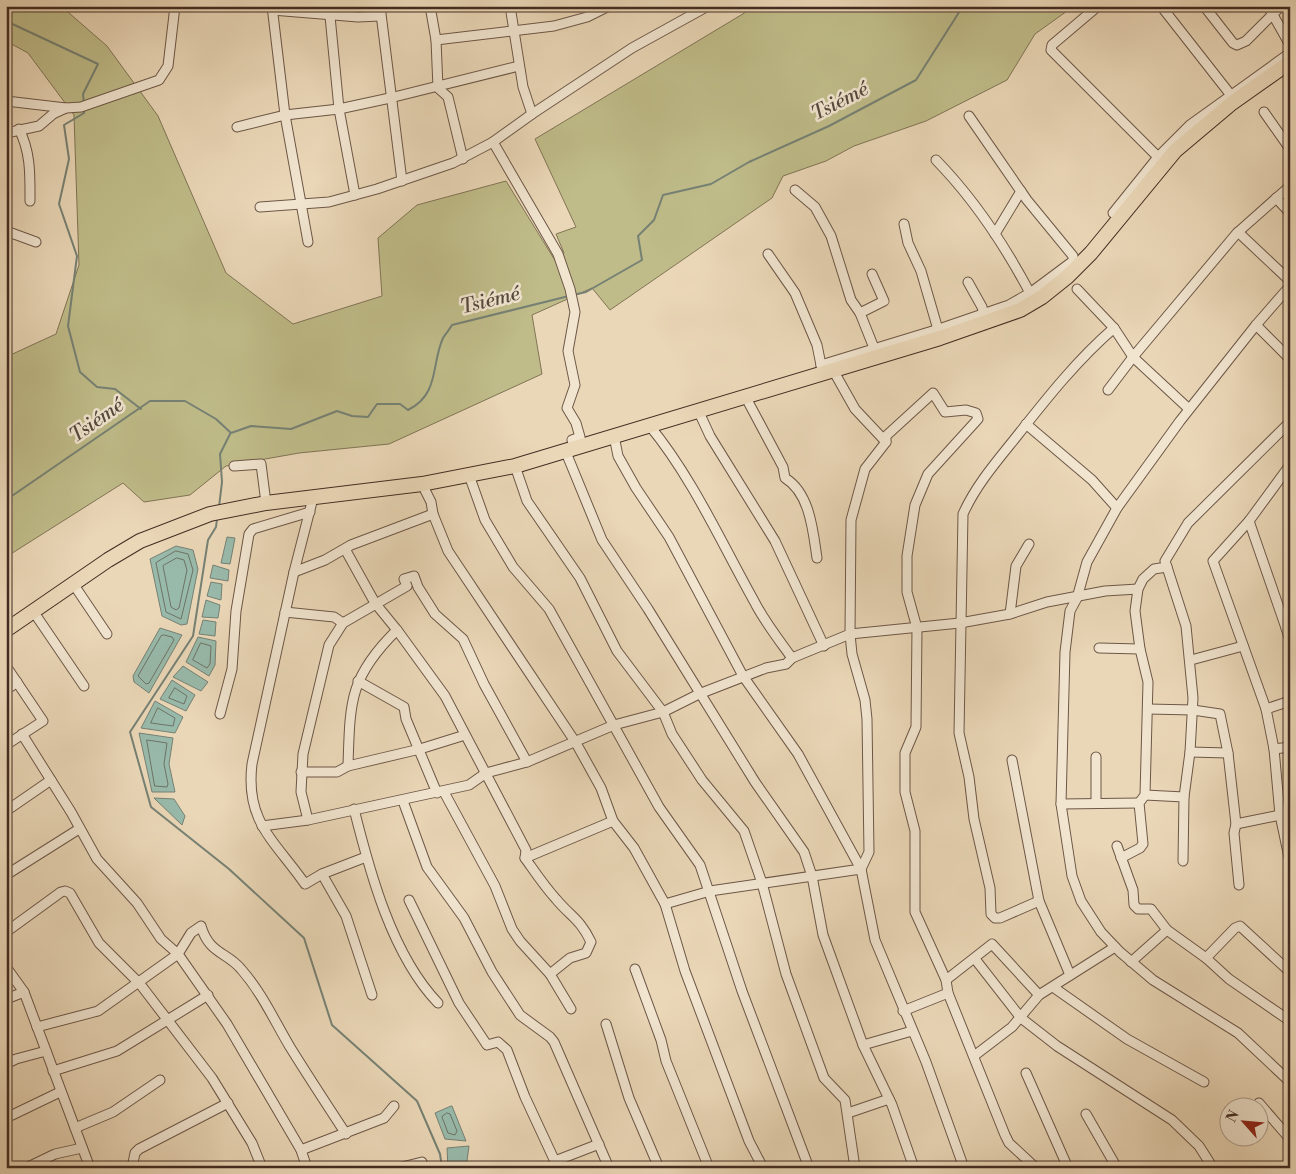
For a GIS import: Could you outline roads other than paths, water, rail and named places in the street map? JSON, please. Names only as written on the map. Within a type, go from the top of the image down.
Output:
[{"type":"main road","points":[[6,630],[108,560],[140,541],[210,514],[266,503],[313,498],[381,487],[422,484],[515,466],[745,396],[985,319],[1035,301],[1068,277],[1091,253],[1175,151],[1225,108],[1290,62]]},
{"type":"street","points":[[6,101],[66,108],[81,107],[154,83],[164,74],[174,33],[175,6]]},
{"type":"street","points":[[380,6],[390,98],[402,181]]},
{"type":"street","points":[[430,6],[436,40],[438,88],[448,97],[463,159]]},
{"type":"street","points":[[510,6],[519,66],[532,114]]},
{"type":"street","points":[[436,40],[570,23],[609,6]]},
{"type":"street","points":[[260,207],[301,205],[355,195],[433,172],[463,159],[493,142],[632,48],[708,6]]},
{"type":"street","points":[[1098,6],[1052,45],[1051,50],[1158,157]]},
{"type":"street","points":[[1161,6],[1230,94]]},
{"type":"street","points":[[1204,6],[1232,43],[1237,45],[1246,41],[1271,10],[1281,6]]},
{"type":"street","points":[[308,242],[285,115],[272,8],[329,10],[358,17],[380,16]]},
{"type":"street","points":[[329,10],[339,109],[355,195]]},
{"type":"street","points":[[1271,10],[1290,45]]},
{"type":"street","points":[[1113,213],[1158,157],[1190,125],[1230,94],[1290,53]]},
{"type":"street","points":[[237,127],[285,115],[339,109],[438,88],[519,66]]},
{"type":"street","points":[[6,133],[39,126],[53,114],[66,108]]},
{"type":"street","points":[[1264,112],[1290,149]]},
{"type":"street","points":[[968,282],[982,307],[985,319],[1030,293],[1074,258],[1021,191],[969,116]]},
{"type":"street","points":[[19,129],[29,152],[30,201]]},
{"type":"street","points":[[493,142],[558,254],[570,289],[574,312],[568,351],[575,386],[567,408],[576,423],[580,437],[572,440],[569,449],[602,540],[648,609],[755,782],[799,844],[812,876],[823,935],[863,1045],[889,1100],[914,1168]]},
{"type":"street","points":[[936,160],[961,186],[995,234],[1030,293]]},
{"type":"street","points":[[1108,390],[1133,356],[1238,232],[1290,186]]},
{"type":"street","points":[[796,190],[815,207],[831,236],[851,300],[860,313],[874,348]]},
{"type":"street","points":[[995,234],[1021,191]]},
{"type":"street","points":[[1276,198],[1290,213]]},
{"type":"street","points":[[825,369],[874,348],[939,334],[921,271],[908,243],[904,224]]},
{"type":"street","points":[[6,231],[36,242]]},
{"type":"street","points":[[1238,232],[1290,281]]},
{"type":"street","points":[[768,254],[794,293],[817,345],[825,369],[855,409],[886,442]]},
{"type":"street","points":[[860,313],[884,301],[872,274]]},
{"type":"street","points":[[1290,286],[1256,325],[1189,409],[1117,508],[1087,562],[1077,598],[1070,611],[1065,652],[1061,804],[1072,876],[1081,901],[1101,932],[1131,962],[1171,992],[1238,1033],[1290,1082]]},
{"type":"street","points":[[1077,289],[1114,328],[1133,356],[1189,409]]},
{"type":"street","points":[[1256,325],[1290,359]]},
{"type":"street","points":[[1039,901],[1000,918],[995,918],[991,914],[990,888],[974,819],[969,777],[959,733],[963,514],[972,494],[1026,424],[1078,362],[1114,328]]},
{"type":"street","points":[[861,869],[870,852],[867,719],[865,700],[852,654],[850,634],[850,520],[865,469],[886,442],[886,436],[933,393],[945,412],[966,410],[976,413],[978,417],[928,474],[916,505],[907,556],[907,592],[917,628],[916,727],[905,753],[905,792],[915,831],[915,912],[946,980],[948,993],[1004,1135],[1009,1143],[1036,1168]]},
{"type":"street","points":[[745,396],[783,467],[784,478],[794,484],[806,508],[813,527],[817,558]]},
{"type":"street","points":[[698,410],[710,436],[776,541],[824,646]]},
{"type":"street","points":[[1183,861],[1184,797],[1193,710],[1191,660],[1186,626],[1166,567],[1168,555],[1188,523],[1290,422]]},
{"type":"street","points":[[1026,424],[1092,480],[1117,508]]},
{"type":"street","points":[[649,425],[661,439],[694,492],[760,613],[792,658]]},
{"type":"street","points":[[614,436],[618,456],[636,488],[669,537],[743,676],[798,754],[861,869],[875,940],[964,1168]]},
{"type":"street","points":[[234,466],[261,464],[266,503]]},
{"type":"street","points":[[515,466],[527,502],[580,578],[617,651],[663,712],[672,734],[702,780],[744,831],[762,883],[786,974],[824,1078],[841,1094],[848,1113],[855,1168]]},
{"type":"street","points":[[1289,468],[1249,522],[1213,561],[1266,709],[1274,750],[1280,815],[1289,859]]},
{"type":"street","points":[[469,475],[485,520],[513,567],[549,609],[659,808],[700,865],[742,991],[810,1168]]},
{"type":"street","points":[[422,484],[431,502],[433,514],[448,551],[576,743],[600,788],[613,821],[634,848],[665,904],[685,971],[749,1140],[762,1168]]},
{"type":"street","points":[[313,498],[294,572],[250,776],[252,803],[262,826],[305,884],[322,874],[366,857]]},
{"type":"street","points":[[220,714],[231,674],[236,611],[249,534],[253,529],[310,512]]},
{"type":"street","points":[[294,572],[316,564],[345,549],[433,514]]},
{"type":"street","points":[[1249,522],[1288,628],[1290,641]]},
{"type":"street","points":[[1010,614],[1016,566],[1029,544]]},
{"type":"street","points":[[345,549],[375,603],[445,696],[526,850],[525,858],[546,888],[579,921],[591,942],[590,948],[586,953],[570,958],[550,974]]},
{"type":"street","points":[[1121,858],[1140,848],[1143,844],[1139,803],[1145,795],[1148,682],[1136,622],[1138,589],[1148,573],[1166,567]]},
{"type":"street","points":[[308,820],[301,792],[303,754],[329,645],[343,623],[407,586],[404,579],[414,576],[418,587],[435,614],[463,639],[484,684],[527,762]]},
{"type":"street","points":[[74,585],[107,634]]},
{"type":"street","points":[[262,826],[308,820],[354,809],[440,793],[469,785],[486,773],[527,762],[576,743],[614,725],[663,712],[699,694],[743,676],[786,664],[792,658],[850,634],[960,623],[1010,614],[1047,602],[1077,598],[1105,591],[1138,589]]},
{"type":"street","points":[[33,611],[84,686]]},
{"type":"street","points":[[285,612],[334,617],[343,623]]},
{"type":"street","points":[[348,766],[351,704],[360,674],[397,630]]},
{"type":"street","points":[[1191,660],[1243,646]]},
{"type":"street","points":[[1099,648],[1140,649]]},
{"type":"street","points":[[6,666],[43,721],[6,745]]},
{"type":"street","points":[[358,681],[404,707],[406,719],[440,793],[495,886],[512,928],[520,941],[550,974],[571,1009]]},
{"type":"street","points":[[6,690],[17,682]]},
{"type":"street","points":[[1266,709],[1290,700]]},
{"type":"street","points":[[1148,709],[1193,710],[1220,714],[1228,753],[1236,824],[1234,833],[1240,885]]},
{"type":"street","points":[[22,734],[97,859],[136,903],[161,939],[178,954],[208,995],[252,1064],[301,1150],[307,1168]]},
{"type":"street","points":[[301,772],[337,772],[348,766],[420,750],[465,736]]},
{"type":"street","points":[[1274,750],[1290,747]]},
{"type":"street","points":[[1190,752],[1228,753]]},
{"type":"street","points":[[1096,757],[1096,803]]},
{"type":"street","points":[[1012,760],[1039,901],[1070,975]]},
{"type":"street","points":[[6,812],[51,780]]},
{"type":"street","points":[[1145,795],[1184,797]]},
{"type":"street","points":[[403,801],[428,867],[464,918],[492,972],[516,1009],[554,1042],[609,1168]]},
{"type":"street","points":[[1061,804],[1139,803]]},
{"type":"street","points":[[354,809],[366,857],[400,945],[427,992],[438,1003]]},
{"type":"street","points":[[1236,824],[1280,815]]},
{"type":"street","points":[[525,858],[613,821]]},
{"type":"street","points":[[6,875],[79,829]]},
{"type":"street","points":[[1116,846],[1133,890],[1134,905],[1140,910],[1147,907],[1151,908],[1167,930],[1206,958],[1229,980],[1290,1021]]},
{"type":"street","points":[[665,904],[710,891],[861,869]]},
{"type":"street","points":[[322,874],[346,916],[372,995]]},
{"type":"street","points":[[6,932],[61,892],[65,890],[70,893],[99,944],[140,984],[168,1018],[212,1078],[252,1144],[262,1168]]},
{"type":"street","points":[[409,900],[459,1003],[487,1045],[498,1042],[507,1050],[557,1164],[599,1144]]},
{"type":"street","points":[[37,1027],[98,1011],[140,984],[178,954],[191,933],[201,926],[205,937],[218,953],[239,966],[259,990],[290,1046],[346,1134]]},
{"type":"street","points":[[1206,958],[1235,928],[1240,926],[1290,972]]},
{"type":"street","points":[[1131,962],[1167,930]]},
{"type":"street","points":[[946,980],[992,944],[1039,995]]},
{"type":"street","points":[[974,1056],[997,1040],[1021,1018],[1039,995],[1115,947]]},
{"type":"street","points":[[975,959],[1021,1018],[1064,1051],[1172,1120],[1199,1146],[1213,1168]]},
{"type":"street","points":[[6,967],[24,992],[90,1168]]},
{"type":"street","points":[[635,969],[661,1040],[666,1061],[709,1168]]},
{"type":"street","points":[[1053,987],[1127,1039],[1204,1082]]},
{"type":"street","points":[[6,1000],[24,992]]},
{"type":"street","points":[[904,1011],[948,993]]},
{"type":"street","points":[[53,1070],[117,1051],[208,995]]},
{"type":"street","points":[[606,1024],[630,1098],[659,1168]]},
{"type":"street","points":[[863,1045],[912,1031]]},
{"type":"street","points":[[6,1064],[16,1059],[46,1051]]},
{"type":"street","points":[[1026,1073],[1068,1168]]},
{"type":"street","points":[[75,1128],[113,1112],[160,1080]]},
{"type":"street","points":[[6,1118],[60,1092]]},
{"type":"street","points":[[848,1113],[889,1100]]},
{"type":"street","points":[[132,1168],[139,1149],[228,1103]]},
{"type":"street","points":[[301,1150],[384,1118],[394,1106]]},
{"type":"street","points":[[1268,1113],[1290,1139]]},
{"type":"street","points":[[1086,1114],[1117,1168]]},
{"type":"street","points":[[26,1168],[54,1154],[82,1148]]},
{"type":"street","points":[[398,1168],[422,1162]]},
{"type":"water","points":[[227,537],[235,538],[230,564],[221,563]]},
{"type":"water","points":[[176,546],[193,550],[198,569],[187,624],[181,625],[162,616],[150,559]]},
{"type":"water","points":[[213,565],[229,570],[228,581],[210,578]]},
{"type":"water","points":[[211,582],[222,584],[221,600],[207,596]]},
{"type":"water","points":[[206,600],[220,605],[218,618],[202,617]]},
{"type":"water","points":[[203,620],[216,622],[215,636],[199,634]]},
{"type":"water","points":[[160,628],[182,635],[149,693],[134,682],[133,676]]},
{"type":"water","points":[[198,637],[216,641],[215,665],[209,676],[186,662]]},
{"type":"water","points":[[183,666],[208,682],[201,691],[173,677]]},
{"type":"water","points":[[172,680],[195,695],[186,711],[160,699]]},
{"type":"water","points":[[155,701],[183,717],[175,733],[141,728]]},
{"type":"water","points":[[139,733],[173,738],[169,764],[175,792],[152,792]]},
{"type":"water","points":[[154,798],[174,799],[185,816],[182,825]]},
{"type":"water","points":[[451,1106],[466,1141],[445,1139],[435,1113]]},
{"type":"water","points":[[469,1146],[466,1168],[448,1168],[447,1148]]},
{"type":"waterway","name":"Tsiémé","points":[[573,295],[586,292],[642,260],[638,236],[654,220],[663,195],[711,184],[749,162],[829,126],[916,80],[963,6]]},
{"type":"waterway","points":[[6,21],[98,64],[83,94],[84,104]]},
{"type":"waterway","points":[[84,109],[84,113],[64,125],[69,159],[59,204],[77,256],[68,326],[80,372],[97,387],[115,389],[141,409]]},
{"type":"waterway","name":"Tsiémé","points":[[6,500],[150,401],[185,401],[216,419],[231,433],[251,426],[291,429],[337,411],[352,416],[368,417],[377,404],[400,404],[408,410],[425,396],[430,387],[439,348],[452,325],[569,296]]},
{"type":"waterway","points":[[219,507],[222,482],[220,454],[230,434]]},
{"type":"waterway","points":[[217,519],[216,527],[208,540],[193,636],[130,732],[151,807],[229,869],[304,938],[332,1025],[417,1101],[440,1154],[442,1168]]}]
